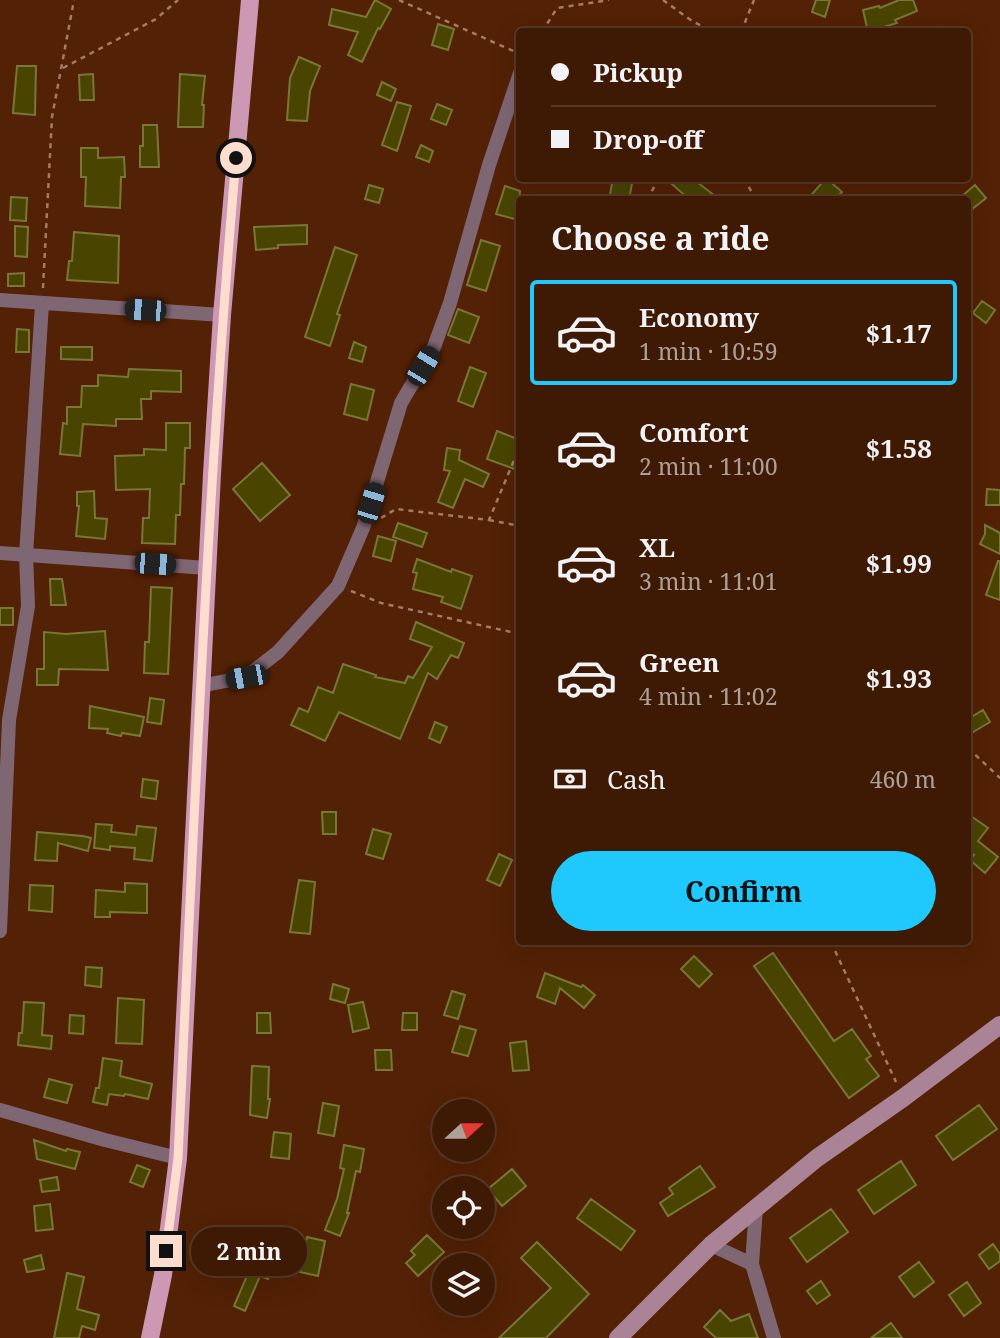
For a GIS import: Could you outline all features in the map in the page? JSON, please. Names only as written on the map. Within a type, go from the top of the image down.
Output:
[{"type":"main road","points":[[150,1338],[163,1275],[178,1158],[206,568],[222,315],[250,0]]},
{"type":"street","points":[[200,686],[246,677],[278,652],[338,586],[363,528],[401,403],[434,347],[450,303],[489,165],[516,85]]},
{"type":"street","points":[[0,300],[222,315]]},
{"type":"street","points":[[0,931],[9,720],[28,606],[26,555],[42,304]]},
{"type":"street","points":[[0,553],[206,568]]},
{"type":"street","points":[[618,1338],[712,1245],[817,1158],[1000,1025]]},
{"type":"street","points":[[0,1110],[178,1158]]},
{"type":"street","points":[[756,1208],[752,1264],[774,1338]]},
{"type":"street","points":[[712,1245],[752,1264]]},
{"type":"path","points":[[42,304],[52,117],[74,0]]},
{"type":"path","points":[[63,68],[156,19],[178,0]]},
{"type":"path","points":[[399,0],[516,52]]},
{"type":"path","points":[[544,28],[557,8],[609,0]]},
{"type":"path","points":[[663,0],[705,28]]},
{"type":"path","points":[[743,28],[754,0]]},
{"type":"path","points":[[489,520],[516,456]]},
{"type":"path","points":[[363,528],[396,509],[516,525]]},
{"type":"path","points":[[338,586],[382,603],[516,633]]},
{"type":"path","points":[[971,751],[1000,778]]},
{"type":"path","points":[[832,945],[903,1098]]},
{"type":"building","points":[[375,0],[391,9],[380,29],[378,28],[362,62],[348,55],[358,32],[329,25],[332,9],[366,17]]},
{"type":"building","points":[[816,0],[830,0],[825,17],[812,12]]},
{"type":"building","points":[[899,0],[913,0],[917,11],[895,20],[897,23],[881,28],[867,28],[863,10],[879,6],[880,8]]},
{"type":"building","points":[[438,24],[454,29],[448,50],[432,45]]},
{"type":"building","points":[[299,57],[320,66],[310,91],[307,121],[287,120],[290,78]]},
{"type":"building","points":[[17,66],[36,66],[35,115],[13,113]]},
{"type":"building","points":[[93,74],[94,100],[80,100],[79,75]]},
{"type":"building","points":[[180,74],[205,76],[203,127],[178,127]]},
{"type":"building","points":[[382,82],[396,89],[391,101],[377,95]]},
{"type":"building","points":[[397,102],[411,106],[397,151],[382,145]]},
{"type":"building","points":[[437,104],[452,110],[446,125],[431,119]]},
{"type":"building","points":[[143,125],[157,125],[159,167],[140,167]]},
{"type":"building","points":[[421,145],[433,151],[429,162],[416,157]]},
{"type":"building","points":[[81,148],[98,148],[98,158],[124,157],[125,177],[121,177],[120,208],[85,206],[86,177],[81,177]]},
{"type":"building","points":[[612,182],[632,182],[630,196],[610,196]]},
{"type":"building","points":[[670,182],[697,182],[715,196],[685,196]]},
{"type":"building","points":[[823,182],[831,182],[842,192],[838,196],[810,196]]},
{"type":"building","points":[[369,185],[383,189],[379,203],[365,199]]},
{"type":"building","points":[[975,185],[986,198],[971,210],[971,196],[962,196]]},
{"type":"building","points":[[505,186],[520,191],[520,196],[516,196],[516,219],[496,214]]},
{"type":"building","points":[[11,197],[27,198],[26,221],[10,220]]},
{"type":"building","points":[[307,225],[307,244],[278,245],[278,248],[256,250],[254,227]]},
{"type":"building","points":[[15,226],[28,227],[27,257],[15,256]]},
{"type":"building","points":[[74,232],[119,236],[118,283],[67,280],[69,261],[72,261]]},
{"type":"building","points":[[481,240],[500,246],[486,291],[467,285]]},
{"type":"building","points":[[335,247],[357,255],[337,314],[340,315],[330,346],[305,337]]},
{"type":"building","points":[[24,273],[24,286],[8,286],[8,274]]},
{"type":"building","points":[[982,301],[995,310],[986,323],[973,313]]},
{"type":"building","points":[[458,309],[479,317],[469,343],[448,335]]},
{"type":"building","points":[[17,329],[29,330],[29,352],[16,352]]},
{"type":"building","points":[[354,342],[366,347],[362,362],[349,358]]},
{"type":"building","points":[[61,347],[92,347],[92,360],[61,359]]},
{"type":"building","points":[[470,367],[486,373],[473,407],[458,401]]},
{"type":"building","points":[[129,369],[181,371],[181,392],[151,391],[151,399],[141,399],[142,419],[116,419],[116,426],[83,424],[80,456],[60,454],[63,423],[67,424],[67,407],[81,407],[82,386],[98,386],[98,375],[128,377]]},
{"type":"building","points":[[351,384],[374,390],[367,420],[344,414]]},
{"type":"building","points":[[166,423],[190,423],[190,448],[185,448],[184,484],[181,484],[180,515],[176,515],[175,544],[142,543],[143,518],[149,518],[150,489],[116,490],[115,456],[144,455],[144,449],[166,450]]},
{"type":"building","points":[[497,431],[516,438],[516,470],[487,459]]},
{"type":"building","points":[[447,448],[460,450],[459,460],[489,474],[483,487],[465,479],[453,508],[438,502],[450,471],[444,470]]},
{"type":"building","points":[[262,463],[290,495],[260,521],[233,489]]},
{"type":"building","points":[[987,489],[1000,490],[1000,505],[986,505]]},
{"type":"building","points":[[94,491],[95,518],[107,519],[105,539],[76,536],[79,506],[77,492]]},
{"type":"building","points":[[398,523],[427,533],[422,547],[393,537]]},
{"type":"building","points":[[985,525],[1000,533],[1000,554],[980,544],[985,534]]},
{"type":"building","points":[[378,536],[396,541],[391,561],[373,556]]},
{"type":"building","points":[[417,559],[451,572],[452,569],[472,576],[461,609],[441,602],[443,597],[413,589],[417,573],[413,572]]},
{"type":"building","points":[[1000,561],[1000,600],[986,595]]},
{"type":"building","points":[[50,579],[62,579],[66,605],[51,605]]},
{"type":"building","points":[[151,587],[172,588],[168,674],[144,673],[145,642],[149,642]]},
{"type":"building","points":[[0,608],[13,608],[13,625],[0,625]]},
{"type":"building","points":[[416,622],[464,643],[458,658],[451,655],[437,679],[428,673],[400,739],[339,712],[325,741],[291,725],[299,708],[308,712],[318,687],[333,693],[343,664],[376,675],[375,677],[405,683],[408,676],[413,678],[432,647],[410,639]]},
{"type":"building","points":[[105,631],[108,670],[59,669],[58,685],[37,685],[37,669],[44,669],[44,632],[66,634]]},
{"type":"building","points":[[150,698],[164,700],[161,724],[147,722]]},
{"type":"building","points":[[90,706],[144,717],[140,736],[122,733],[121,736],[107,733],[108,729],[89,728]]},
{"type":"building","points":[[983,710],[990,722],[971,733],[971,717]]},
{"type":"building","points":[[435,722],[447,727],[440,743],[429,738]]},
{"type":"building","points":[[143,779],[158,781],[156,799],[141,797]]},
{"type":"building","points":[[322,812],[336,812],[336,834],[323,834]]},
{"type":"building","points":[[971,816],[988,828],[978,841],[998,857],[985,873],[971,861],[974,855],[971,853]]},
{"type":"building","points":[[96,824],[112,825],[111,832],[136,835],[137,826],[156,828],[152,861],[134,859],[135,848],[94,848]]},
{"type":"building","points":[[373,829],[391,834],[383,859],[366,854]]},
{"type":"building","points":[[37,832],[91,838],[88,851],[58,843],[57,861],[35,860]]},
{"type":"building","points":[[499,854],[512,860],[500,886],[487,880]]},
{"type":"building","points":[[299,880],[315,882],[310,934],[290,932]]},
{"type":"building","points":[[125,883],[147,884],[147,913],[110,912],[110,917],[95,917],[96,890],[125,892]]},
{"type":"building","points":[[30,885],[53,886],[52,912],[29,910]]},
{"type":"building","points":[[773,953],[834,1041],[852,1029],[871,1056],[866,1059],[879,1076],[849,1098],[754,966]]},
{"type":"building","points":[[694,956],[712,974],[699,987],[681,969]]},
{"type":"building","points":[[86,967],[102,968],[101,987],[85,985]]},
{"type":"building","points":[[545,973],[581,987],[583,985],[595,995],[584,1008],[560,988],[555,1004],[537,997]]},
{"type":"building","points":[[333,984],[349,989],[345,1003],[330,999]]},
{"type":"building","points":[[452,991],[465,995],[458,1019],[444,1015]]},
{"type":"building","points":[[118,998],[144,1000],[142,1044],[116,1043]]},
{"type":"building","points":[[24,1002],[44,1003],[42,1035],[52,1036],[51,1049],[18,1045],[19,1033],[22,1033]]},
{"type":"building","points":[[363,1002],[369,1028],[353,1032],[348,1005]]},
{"type":"building","points":[[257,1013],[270,1013],[271,1033],[257,1033]]},
{"type":"building","points":[[403,1013],[417,1013],[417,1030],[402,1030]]},
{"type":"building","points":[[70,1015],[84,1016],[83,1034],[69,1033]]},
{"type":"building","points":[[460,1026],[476,1030],[468,1056],[452,1052]]},
{"type":"building","points":[[526,1041],[529,1070],[513,1071],[510,1043]]},
{"type":"building","points":[[375,1050],[391,1050],[392,1070],[376,1070]]},
{"type":"building","points":[[103,1058],[122,1061],[120,1076],[152,1084],[148,1099],[109,1094],[107,1105],[93,1102],[96,1088],[99,1088]]},
{"type":"building","points":[[252,1066],[269,1067],[270,1099],[267,1118],[250,1115]]},
{"type":"building","points":[[49,1079],[72,1085],[67,1103],[44,1097]]},
{"type":"building","points":[[323,1103],[339,1106],[334,1136],[318,1133]]},
{"type":"building","points":[[979,1105],[997,1129],[953,1160],[936,1136]]},
{"type":"building","points":[[274,1132],[291,1134],[289,1159],[271,1157]]},
{"type":"building","points":[[34,1140],[66,1151],[80,1152],[75,1169],[37,1159]]},
{"type":"building","points":[[344,1145],[364,1149],[360,1172],[356,1171],[349,1213],[340,1236],[325,1230],[337,1199],[344,1169],[340,1168]]},
{"type":"building","points":[[901,1161],[916,1185],[874,1214],[858,1190]]},
{"type":"building","points":[[137,1165],[150,1170],[143,1187],[130,1182]]},
{"type":"building","points":[[700,1166],[715,1187],[668,1216],[660,1203],[673,1194],[669,1188]]},
{"type":"building","points":[[512,1169],[526,1186],[502,1206],[495,1198],[495,1183]]},
{"type":"building","points":[[57,1177],[59,1190],[42,1192],[40,1180]]},
{"type":"building","points":[[591,1199],[635,1231],[621,1250],[577,1218]]},
{"type":"building","points":[[50,1204],[53,1229],[36,1231],[34,1206]]},
{"type":"building","points":[[831,1209],[848,1232],[807,1262],[790,1238]]},
{"type":"building","points":[[427,1235],[444,1252],[432,1253],[432,1263],[418,1276],[406,1263],[415,1255],[411,1251]]},
{"type":"building","points":[[307,1237],[325,1241],[318,1276],[300,1272]]},
{"type":"building","points":[[537,1242],[589,1294],[546,1338],[499,1338],[551,1288],[521,1258]]},
{"type":"building","points":[[993,1244],[1000,1254],[1000,1261],[989,1269],[979,1255]]},
{"type":"building","points":[[41,1255],[44,1269],[27,1272],[24,1260]]},
{"type":"building","points":[[256,1255],[273,1260],[268,1279],[260,1276],[245,1311],[234,1306]]},
{"type":"building","points":[[919,1262],[934,1282],[914,1297],[899,1277]]},
{"type":"building","points":[[67,1273],[84,1277],[77,1309],[99,1315],[95,1330],[82,1326],[79,1338],[54,1338]]},
{"type":"building","points":[[821,1281],[830,1295],[817,1304],[807,1291]]},
{"type":"building","points":[[967,1282],[981,1303],[964,1316],[949,1295]]},
{"type":"building","points":[[720,1310],[731,1321],[749,1314],[758,1338],[716,1338],[704,1327]]},
{"type":"building","points":[[891,1323],[902,1338],[871,1338]]},
{"type":"route","points":[[166,1251],[178,1158],[206,568],[222,315],[236,158]]}]
